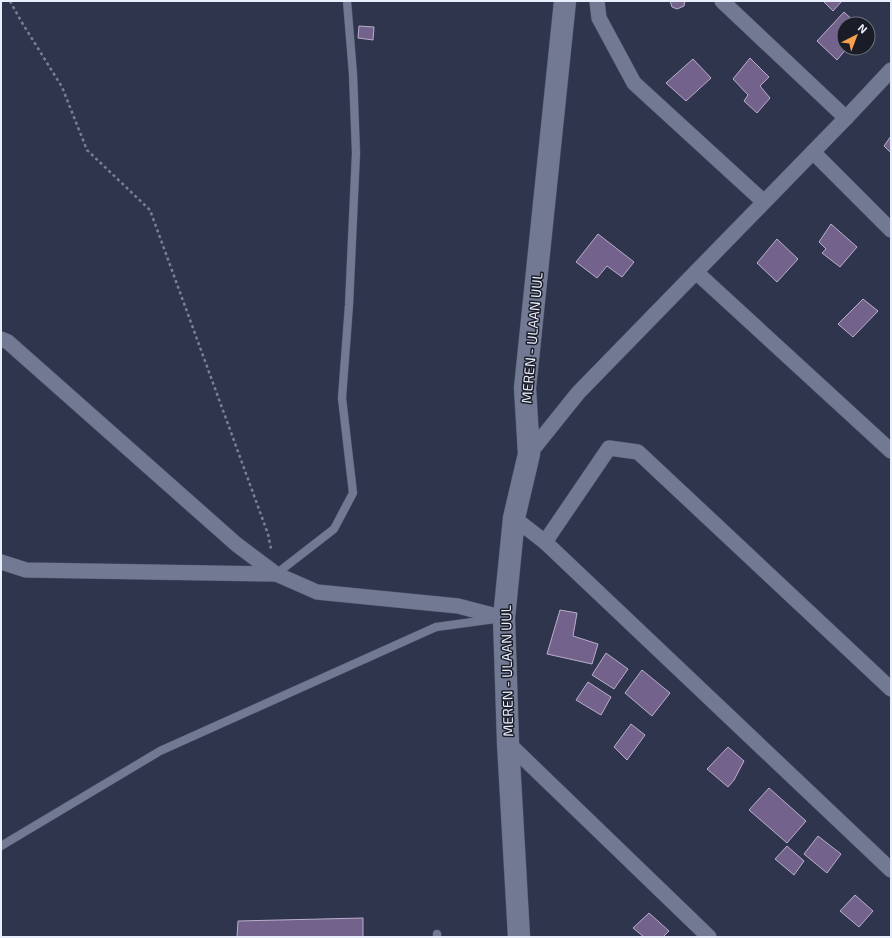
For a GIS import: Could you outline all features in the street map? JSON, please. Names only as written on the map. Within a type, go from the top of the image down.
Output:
[{"type":"street","name":"MEREN - ULAAN UUL","points":[[519,937],[508,743],[504,618],[514,518],[529,454],[525,388],[565,1]]},
{"type":"street","points":[[597,1],[599,18],[634,83],[764,202]]},
{"type":"street","points":[[722,1],[846,118]]},
{"type":"street","points":[[529,454],[578,393],[891,70]]},
{"type":"street","points":[[813,152],[891,230]]},
{"type":"street","points":[[696,272],[891,451]]},
{"type":"street","points":[[1,339],[8,342],[236,544],[276,574],[317,592],[458,606],[504,618]]},
{"type":"street","points":[[545,542],[609,448],[638,452],[891,689]]},
{"type":"street","points":[[514,518],[545,542],[891,870]]},
{"type":"street","points":[[1,562],[26,570],[276,574]]},
{"type":"street","points":[[508,743],[709,937]]},
{"type":"lane","points":[[276,574],[334,529],[353,493],[342,398],[349,305],[356,153],[353,74],[347,1]]},
{"type":"lane","points":[[1,846],[160,750],[436,627],[504,618]]},
{"type":"path","points":[[10,1],[62,87],[87,150],[150,210],[268,534],[276,574]]},
{"type":"building","points":[[670,1],[685,1],[684,6],[677,9],[672,7]]},
{"type":"building","points":[[823,1],[842,1],[833,11]]},
{"type":"building","points":[[844,12],[848,16],[840,16]]},
{"type":"building","points":[[836,21],[836,56],[840,56],[837,60],[817,41]]},
{"type":"building","points":[[359,26],[374,27],[373,40],[358,38]]},
{"type":"building","points":[[750,58],[769,77],[760,86],[770,98],[757,113],[744,101],[748,95],[733,79]]},
{"type":"building","points":[[693,59],[711,78],[686,101],[666,83]]},
{"type":"building","points":[[891,136],[891,153],[884,146]]},
{"type":"building","points":[[831,224],[857,247],[840,267],[822,253],[826,249],[819,242]]},
{"type":"building","points":[[598,234],[634,262],[622,277],[607,266],[597,278],[576,262]]},
{"type":"building","points":[[777,239],[798,259],[777,282],[757,263]]},
{"type":"building","points":[[863,299],[878,311],[853,337],[838,324]]},
{"type":"building","points":[[560,610],[577,613],[573,636],[598,644],[592,664],[547,654]]},
{"type":"building","points":[[606,653],[628,669],[614,689],[592,675]]},
{"type":"building","points":[[642,670],[670,693],[652,716],[625,693]]},
{"type":"building","points":[[588,682],[611,697],[601,715],[576,700]]},
{"type":"building","points":[[631,724],[645,735],[627,760],[614,747]]},
{"type":"building","points":[[728,747],[744,761],[734,780],[728,787],[707,769]]},
{"type":"building","points":[[769,788],[806,821],[787,843],[749,810]]},
{"type":"building","points":[[818,836],[841,854],[827,873],[804,854]]},
{"type":"building","points":[[787,846],[804,861],[794,875],[775,859]]},
{"type":"building","points":[[855,895],[873,911],[859,927],[840,911]]},
{"type":"building","points":[[649,913],[669,931],[663,937],[644,937],[633,928]]},
{"type":"building","points":[[363,918],[363,937],[237,937],[238,921]]}]
